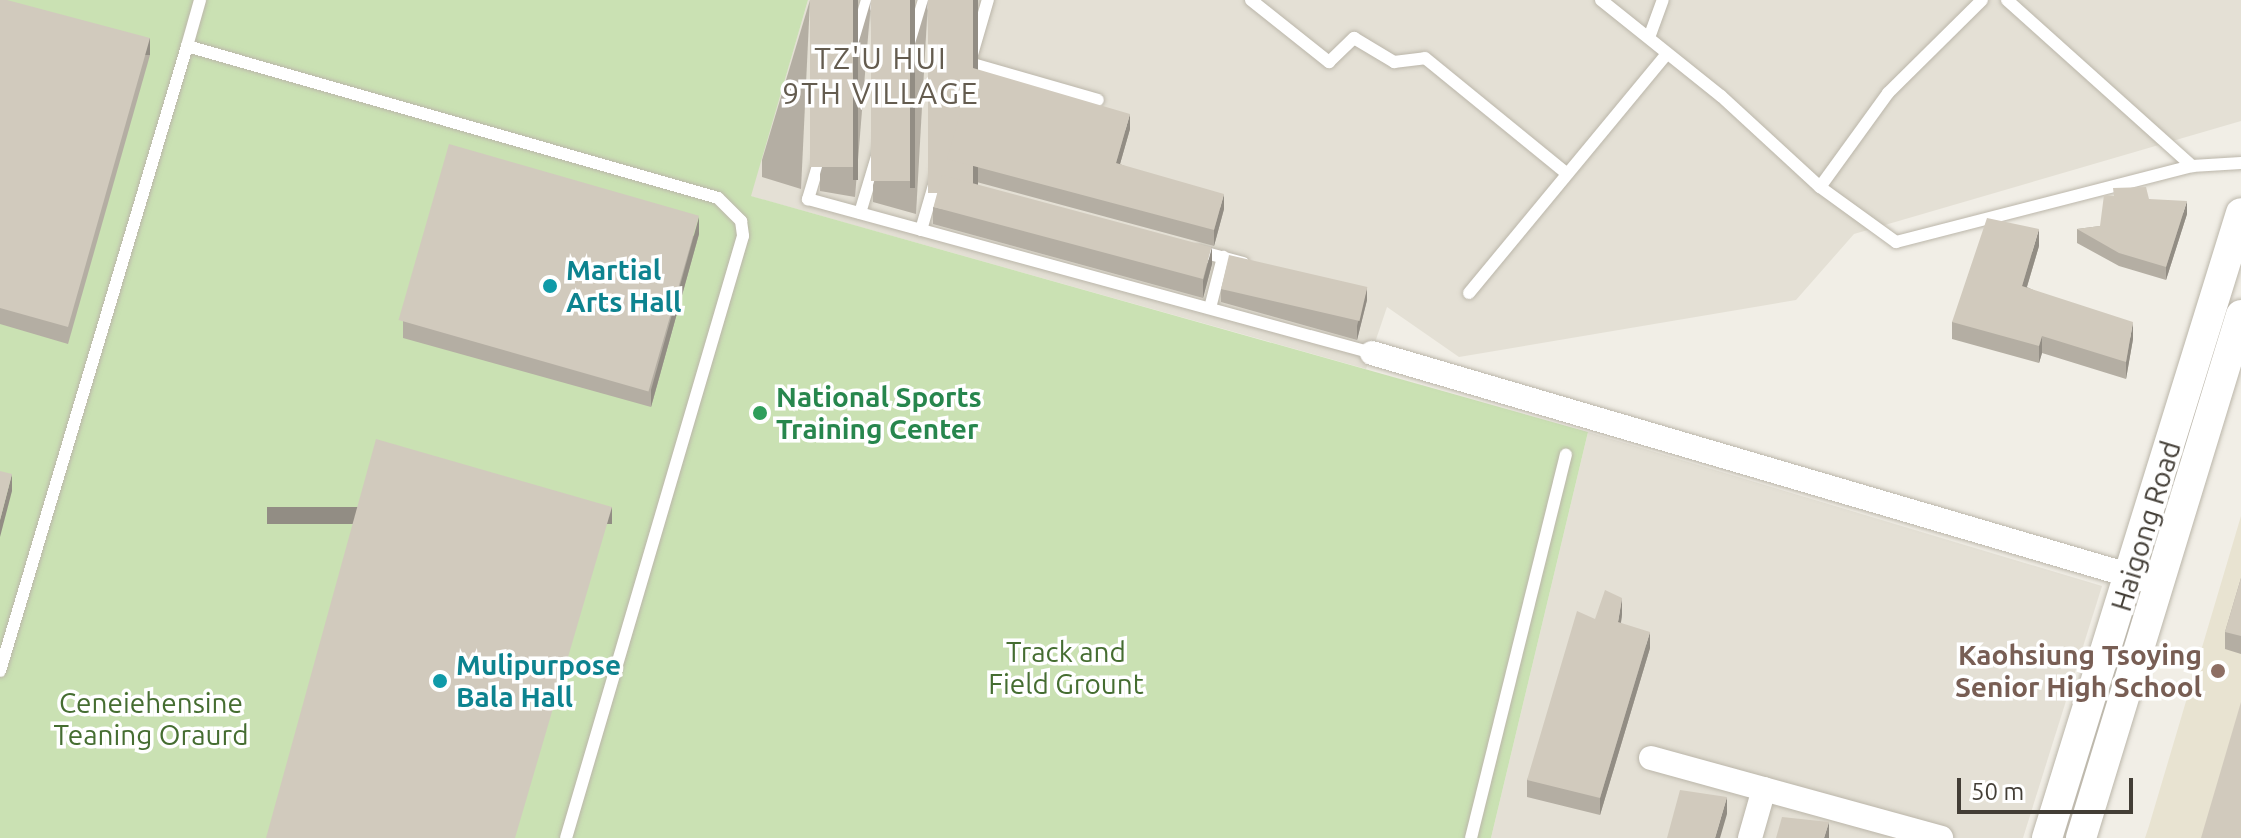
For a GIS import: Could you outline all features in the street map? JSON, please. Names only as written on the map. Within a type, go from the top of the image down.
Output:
[{"type":"street","name":"Haigong Road","points":[[2081,838],[2241,213]]},
{"type":"street","name":"Haigong Road","points":[[2047,838],[2146,580],[2241,315]]},
{"type":"street","points":[[1372,353],[2146,580]]},
{"type":"street","points":[[1651,758],[1764,789],[1867,829],[1941,838]]},
{"type":"street","points":[[1750,838],[1764,789]]},
{"type":"lane","points":[[0,671],[200,0]]},
{"type":"lane","points":[[867,0],[808,199],[1372,353]]},
{"type":"lane","points":[[860,213],[924,0]]},
{"type":"lane","points":[[921,230],[988,0]]},
{"type":"lane","points":[[1251,0],[1329,62],[1354,38],[1394,62],[1425,58],[1567,174]]},
{"type":"lane","points":[[1601,0],[1650,35],[1667,54],[1721,96],[1820,187],[1896,242],[2192,166],[2241,163]]},
{"type":"lane","points":[[1650,35],[1663,0]]},
{"type":"lane","points":[[1820,187],[1888,93],[1982,0]]},
{"type":"lane","points":[[2007,0],[2192,166]]},
{"type":"lane","points":[[187,46],[718,198],[741,221],[743,236],[566,838]]},
{"type":"lane","points":[[1469,293],[1667,54]]},
{"type":"lane","points":[[969,63],[1098,100]]},
{"type":"lane","points":[[936,181],[951,185]]},
{"type":"lane","points":[[1178,245],[1265,268]]},
{"type":"lane","points":[[1210,308],[1223,257]]},
{"type":"lane","points":[[1471,838],[1566,455]]},
{"type":"shaded area","points":[[808,0],[2241,0],[2241,121],[1854,234],[1796,300],[1459,357],[1387,307],[1366,369],[750,196]]},
{"type":"shaded area","points":[[1588,432],[2102,586],[2023,838],[1491,838]]},
{"type":"shaded area","name":"Kaohsiung Tsoying Senior High School","points":[[2241,516],[2241,838],[2145,838],[2149,826]]},
{"type":"green space","name":"National Sports Training Center","points":[[0,0],[808,0],[751,196],[1588,432],[1491,838],[0,838]]},
{"type":"building","points":[[0,0],[150,38],[68,327],[0,308]]},
{"type":"building","points":[[810,0],[853,0],[853,167],[810,167]]},
{"type":"building","points":[[871,0],[910,0],[910,181],[871,181]]},
{"type":"building","points":[[928,0],[973,0],[973,193],[928,193]]},
{"type":"building","points":[[973,68],[1130,114],[1116,163],[1224,194],[1214,230],[947,159]]},
{"type":"building","name":"Martial Arts Hall","points":[[449,144],[699,216],[648,392],[399,320]]},
{"type":"building","points":[[942,175],[1211,247],[1203,279],[933,207]]},
{"type":"building","points":[[2146,187],[2149,199],[2187,201],[2166,267],[2119,253],[2077,229],[2100,226],[2104,195],[2114,196],[2113,188]]},
{"type":"building","points":[[1987,218],[2039,229],[2022,286],[2133,322],[2126,362],[2042,336],[2039,346],[1952,322]]},
{"type":"building","points":[[1229,255],[1367,287],[1359,321],[1221,289]]},
{"type":"building","name":"Mulipurpose Bala Hall","points":[[376,439],[612,507],[515,838],[266,838]]},
{"type":"building","points":[[0,471],[12,474],[0,520]]},
{"type":"building","points":[[2241,578],[2241,636],[2225,632]]},
{"type":"building","points":[[1605,590],[1622,598],[1618,622],[1650,632],[1600,798],[1527,780],[1577,611],[1595,619]]},
{"type":"building","points":[[2241,702],[2241,838],[2201,838]]},
{"type":"building","points":[[1680,790],[1727,797],[1715,838],[1667,838]]},
{"type":"building","points":[[1782,817],[1829,822],[1824,838],[1776,838]]},
{"type":"place","name":"Martial Arts Hall","points":[[550,286]]},
{"type":"place","name":"National Sports Training Center","points":[[760,413]]},
{"type":"place","name":"Kaohsiung Tsoying Senior High School","points":[[2218,671]]},
{"type":"place","name":"Mulipurpose Bala Hall","points":[[440,681]]},
{"type":"district","name":"TZ'U HUI 9TH VILLAGE","points":[[881,75]]},
{"type":"park label","name":"Track and Field Grount","points":[[1066,668]]},
{"type":"park label","name":"Ceneiehensine Teaning Oraurd","points":[[151,719]]}]
